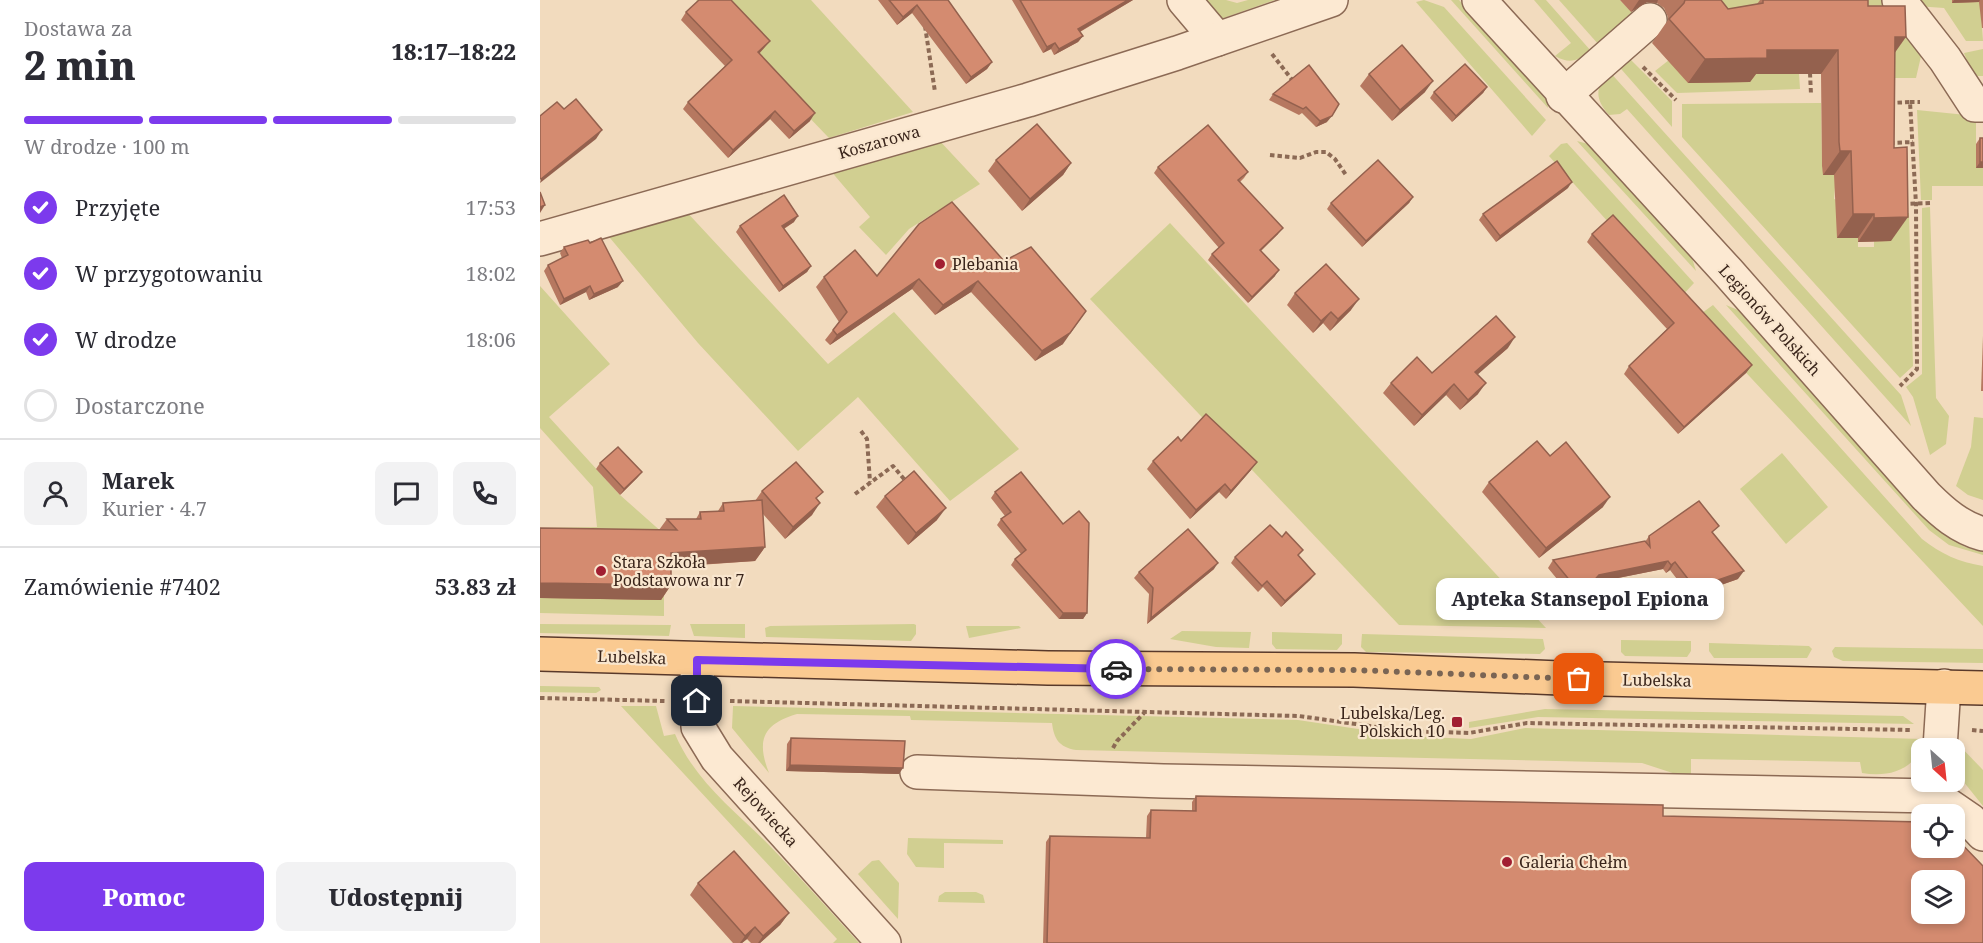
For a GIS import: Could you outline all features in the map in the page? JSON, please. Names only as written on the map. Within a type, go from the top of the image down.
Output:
[{"type":"main road","name":"Lubelska","points":[[540,654],[697,660],[1072,668],[1354,670],[1560,678],[1983,688]]},
{"type":"street","points":[[1184,0],[1217,39]]},
{"type":"street","name":"Koszarowa","points":[[540,239],[1028,100],[1331,0]]},
{"type":"street","name":"Legionów Polskich","points":[[1479,0],[1563,96],[1728,272],[1926,496],[1945,515],[1968,530],[1983,534]]},
{"type":"street","points":[[1899,0],[1946,59],[1975,105],[1983,105]]},
{"type":"street","points":[[1563,96],[1650,20]]},
{"type":"street","name":"Rejowiecka","points":[[697,660],[698,727],[717,758],[884,943]]},
{"type":"street","points":[[1931,738],[1944,686]]},
{"type":"street","points":[[917,772],[1099,779],[1911,788]]},
{"type":"street","points":[[1939,792],[1983,834]]},
{"type":"path","points":[[924,15],[935,96]]},
{"type":"path","points":[[1266,47],[1293,81]]},
{"type":"path","points":[[1641,65],[1676,100]]},
{"type":"path","points":[[1810,74],[1811,94]]},
{"type":"path","points":[[1900,386],[1917,369],[1916,204],[1910,102]]},
{"type":"path","points":[[1880,104],[1920,102]]},
{"type":"path","points":[[1878,144],[1913,142]]},
{"type":"path","points":[[1270,155],[1300,158],[1316,152],[1326,152],[1335,159],[1346,175]]},
{"type":"path","points":[[1899,204],[1930,203]]},
{"type":"path","points":[[861,431],[867,439],[871,483]]},
{"type":"path","points":[[855,494],[893,466],[904,479]]},
{"type":"path","points":[[540,698],[664,701]]},
{"type":"path","points":[[725,701],[1299,716],[1416,732],[1469,733],[1527,723],[1911,739]]},
{"type":"path","points":[[1099,779],[1117,741],[1144,713]]},
{"type":"shaded area","points":[[696,0],[811,0],[913,112],[829,138]]},
{"type":"shaded area","points":[[1195,0],[1226,0],[1237,3],[1248,0],[1275,0],[1215,21]]},
{"type":"shaded area","points":[[1424,0],[1444,7],[1546,120],[1532,136],[1416,2]]},
{"type":"shaded area","points":[[1451,0],[1459,0],[1546,94],[1548,108]]},
{"type":"shaded area","points":[[1534,0],[1546,0],[1591,51],[1570,61],[1555,56],[1571,43]]},
{"type":"shaded area","points":[[1559,0],[1620,0],[1636,17],[1599,45]]},
{"type":"shaded area","points":[[1686,0],[1885,0],[1922,52],[1916,78],[1866,78],[1768,18]]},
{"type":"shaded area","points":[[1911,0],[1952,0],[1953,3],[1980,0],[1983,41],[1966,41],[1944,8],[1916,6]]},
{"type":"shaded area","points":[[1983,49],[1983,76],[1973,76],[1964,53]]},
{"type":"shaded area","points":[[1625,54],[1672,101],[1672,127],[1615,62]]},
{"type":"shaded area","points":[[1669,60],[1689,83],[1750,74],[1799,74],[1800,89],[1677,93],[1655,71]]},
{"type":"shaded area","points":[[1608,70],[1901,395],[1911,426],[1627,109],[1620,114],[1609,115],[1598,93]]},
{"type":"shaded area","points":[[1821,103],[1822,166],[1824,175],[1836,175],[1834,199],[1837,200],[1837,238],[1858,238],[1858,247],[1874,247],[1874,241],[1891,241],[1891,214],[1909,213],[1913,366],[1900,378],[1682,137],[1682,104]]},
{"type":"shaded area","points":[[1917,110],[1976,116],[1976,168],[1983,168],[1983,186],[1932,186],[1932,200],[1921,200]]},
{"type":"shaded area","points":[[938,139],[980,184],[909,229],[886,255],[859,227],[870,217],[830,170]]},
{"type":"shaded area","points":[[1577,141],[1588,144],[1692,258],[1696,271]]},
{"type":"shaded area","points":[[1567,143],[1694,283],[1678,300],[1549,156],[1561,144]]},
{"type":"shaded area","points":[[1930,207],[1936,398],[1949,416],[1946,444],[1930,455],[1913,397],[1906,387],[1922,374],[1922,208]]},
{"type":"shaded area","points":[[683,208],[828,364],[894,312],[1019,449],[950,501],[858,397],[798,451],[698,343],[605,232]]},
{"type":"shaded area","points":[[1170,223],[1546,628],[1399,625],[1090,299]]},
{"type":"shaded area","points":[[540,286],[610,364],[549,417],[620,495],[664,534],[664,616],[540,613],[540,528],[597,527],[593,487],[540,428]]},
{"type":"shaded area","points":[[1713,305],[1922,539],[1951,557],[1983,566],[1983,626],[1695,318]]},
{"type":"shaded area","points":[[1726,305],[1738,310],[1929,523],[1965,547],[1983,551],[1983,555],[1949,545],[1929,530]]},
{"type":"shaded area","points":[[1974,417],[1983,418],[1983,500],[1968,495],[1956,486],[1971,447]]},
{"type":"shaded area","points":[[1782,453],[1828,507],[1786,544],[1740,489]]},
{"type":"shaded area","points":[[540,624],[671,625],[669,636],[540,633]]},
{"type":"shaded area","points":[[690,624],[745,624],[745,638],[694,636]]},
{"type":"shaded area","points":[[914,624],[916,634],[911,641],[766,637],[765,628],[770,626]]},
{"type":"shaded area","points":[[966,626],[1019,626],[1021,628],[969,638]]},
{"type":"shaded area","points":[[1182,631],[1251,632],[1249,648],[1216,647],[1170,639]]},
{"type":"shaded area","points":[[1272,632],[1342,634],[1342,644],[1337,650],[1276,649],[1272,644]]},
{"type":"shaded area","points":[[1362,634],[1543,639],[1545,649],[1540,654],[1366,652],[1361,647]]},
{"type":"shaded area","points":[[1621,640],[1691,641],[1691,651],[1687,657],[1625,656],[1621,652]]},
{"type":"shaded area","points":[[1709,643],[1809,646],[1812,649],[1807,658],[1714,658],[1709,651]]},
{"type":"shaded area","points":[[1835,647],[1983,649],[1983,663],[1843,661],[1834,657],[1832,651]]},
{"type":"shaded area","points":[[540,686],[599,687],[601,690],[596,693],[540,692]]},
{"type":"shaded area","points":[[621,706],[656,706],[664,736],[675,734],[683,751],[704,781],[781,857],[859,943],[833,943],[837,939]]},
{"type":"shaded area","points":[[733,706],[1298,720],[1405,736],[1471,739],[1525,728],[1911,739],[1911,762],[1892,772],[1872,774],[1862,773],[1860,762],[1691,759],[1691,779],[1642,763],[1076,750],[1065,747],[1058,741],[1052,723],[911,720],[910,716],[797,714],[776,723],[765,735],[763,751],[769,773],[732,728]]},
{"type":"shaded area","points":[[1545,709],[1903,716],[1914,724],[1538,717],[1469,728],[1469,722]]},
{"type":"shaded area","points":[[1965,751],[1983,770],[1983,806],[1965,784]]},
{"type":"shaded area","points":[[908,838],[1003,840],[1003,844],[944,843],[944,868],[916,867],[907,854]]},
{"type":"shaded area","points":[[879,860],[899,883],[898,919],[858,874],[872,861]]},
{"type":"shaded area","points":[[945,892],[976,892],[983,895],[985,903],[938,902],[939,896]]},
{"type":"building","points":[[699,0],[731,0],[770,41],[758,52],[815,113],[794,131],[775,111],[733,150],[688,102],[732,60],[686,12]]},
{"type":"building","points":[[889,0],[948,0],[992,62],[971,77],[917,5],[903,17]]},
{"type":"building","points":[[1020,0],[1128,0],[1078,29],[1083,36],[1059,49],[1055,43],[1047,47]]},
{"type":"building","points":[[1685,0],[1721,0],[1728,9],[1763,3],[1763,0],[1868,0],[1868,6],[1905,6],[1906,37],[1895,37],[1894,148],[1907,147],[1908,217],[1874,218],[1874,214],[1853,214],[1851,151],[1840,151],[1839,142],[1838,50],[1767,50],[1767,58],[1705,59],[1669,19]]},
{"type":"building","points":[[1402,45],[1433,81],[1400,110],[1369,74]]},
{"type":"building","points":[[1465,64],[1487,87],[1456,116],[1434,92]]},
{"type":"building","points":[[1309,65],[1339,104],[1332,116],[1320,121],[1306,107],[1303,109],[1273,94]]},
{"type":"building","points":[[576,99],[602,130],[541,179],[540,116],[557,102],[564,109]]},
{"type":"building","points":[[1037,124],[1071,163],[1030,199],[996,160]]},
{"type":"building","points":[[1208,125],[1248,172],[1238,180],[1283,228],[1260,250],[1279,270],[1252,297],[1212,254],[1224,243],[1158,167]]},
{"type":"building","points":[[1980,138],[1983,138],[1983,162],[1980,162]]},
{"type":"building","points":[[1378,160],[1413,197],[1366,241],[1331,203]]},
{"type":"building","points":[[1557,161],[1572,182],[1500,236],[1483,214]]},
{"type":"building","points":[[540,192],[545,205],[540,207]]},
{"type":"building","points":[[784,195],[798,216],[782,226],[811,266],[783,286],[740,226]]},
{"type":"building","points":[[952,202],[1004,261],[1031,247],[1086,311],[1070,333],[1042,351],[978,281],[943,305],[919,279],[837,335],[833,330],[847,312],[824,277],[855,250],[877,276],[919,224]]},
{"type":"building","points":[[1613,215],[1752,365],[1684,427],[1629,366],[1674,323],[1592,234]]},
{"type":"building","points":[[601,238],[623,281],[594,294],[590,286],[564,299],[548,265],[568,255],[564,247],[588,240],[590,243]]},
{"type":"building","points":[[1326,264],[1359,299],[1338,319],[1331,312],[1321,321],[1295,293]]},
{"type":"building","points":[[1496,316],[1515,337],[1475,372],[1486,383],[1468,400],[1454,384],[1422,415],[1391,383],[1417,357],[1432,373]]},
{"type":"building","points":[[1206,414],[1257,462],[1231,491],[1225,484],[1196,510],[1153,461],[1178,437],[1181,441]]},
{"type":"building","points":[[1537,441],[1550,456],[1566,442],[1610,497],[1546,548],[1489,482]]},
{"type":"building","points":[[618,447],[642,472],[624,489],[600,463]]},
{"type":"building","points":[[796,462],[823,492],[816,498],[820,503],[793,527],[762,491]]},
{"type":"building","points":[[914,471],[946,508],[916,533],[885,496]]},
{"type":"building","points":[[1021,472],[1063,524],[1079,511],[1089,523],[1087,613],[1063,613],[1015,559],[1026,550],[1001,519],[1011,512],[995,492]]},
{"type":"building","points":[[762,500],[765,547],[671,553],[671,585],[540,583],[540,528],[677,530],[667,519],[701,519],[700,512],[724,511],[723,503]]},
{"type":"building","points":[[1699,501],[1719,526],[1712,532],[1744,571],[1695,588],[1675,562],[1671,565],[1668,561],[1599,575],[1588,587],[1576,588],[1553,560],[1645,541],[1650,547],[1649,536]]},
{"type":"building","points":[[1270,525],[1282,537],[1286,532],[1303,550],[1298,555],[1315,574],[1285,601],[1267,581],[1262,586],[1235,557]]},
{"type":"building","points":[[1188,529],[1218,563],[1151,618],[1153,588],[1139,572]]},
{"type":"building","points":[[791,738],[905,741],[903,768],[790,765]]},
{"type":"building","name":"Galeria Chełm","points":[[1196,796],[1663,805],[1663,816],[1911,822],[1911,858],[1965,858],[1965,847],[1983,866],[1983,943],[1047,943],[1050,836],[1150,838],[1151,810],[1196,811]]},
{"type":"building","points":[[734,851],[789,913],[763,936],[755,927],[745,936],[698,883]]},
{"type":"way so far","points":[[1116,669],[1354,670],[1579,679]]},
{"type":"place","name":"Plebania","points":[[940,264]]},
{"type":"place","name":"Stara Szkoła Podstawowa nr 7","points":[[601,571]]},
{"type":"place","name":"Apteka Stansepol Epiona","points":[[1579,679]]},
{"type":"place","name":"Lubelska/Leg. Polskich 10","points":[[1457,722]]},
{"type":"place","name":"Galeria Chełm","points":[[1507,862]]},
{"type":"route","points":[[697,701],[697,660],[1116,669]]}]
